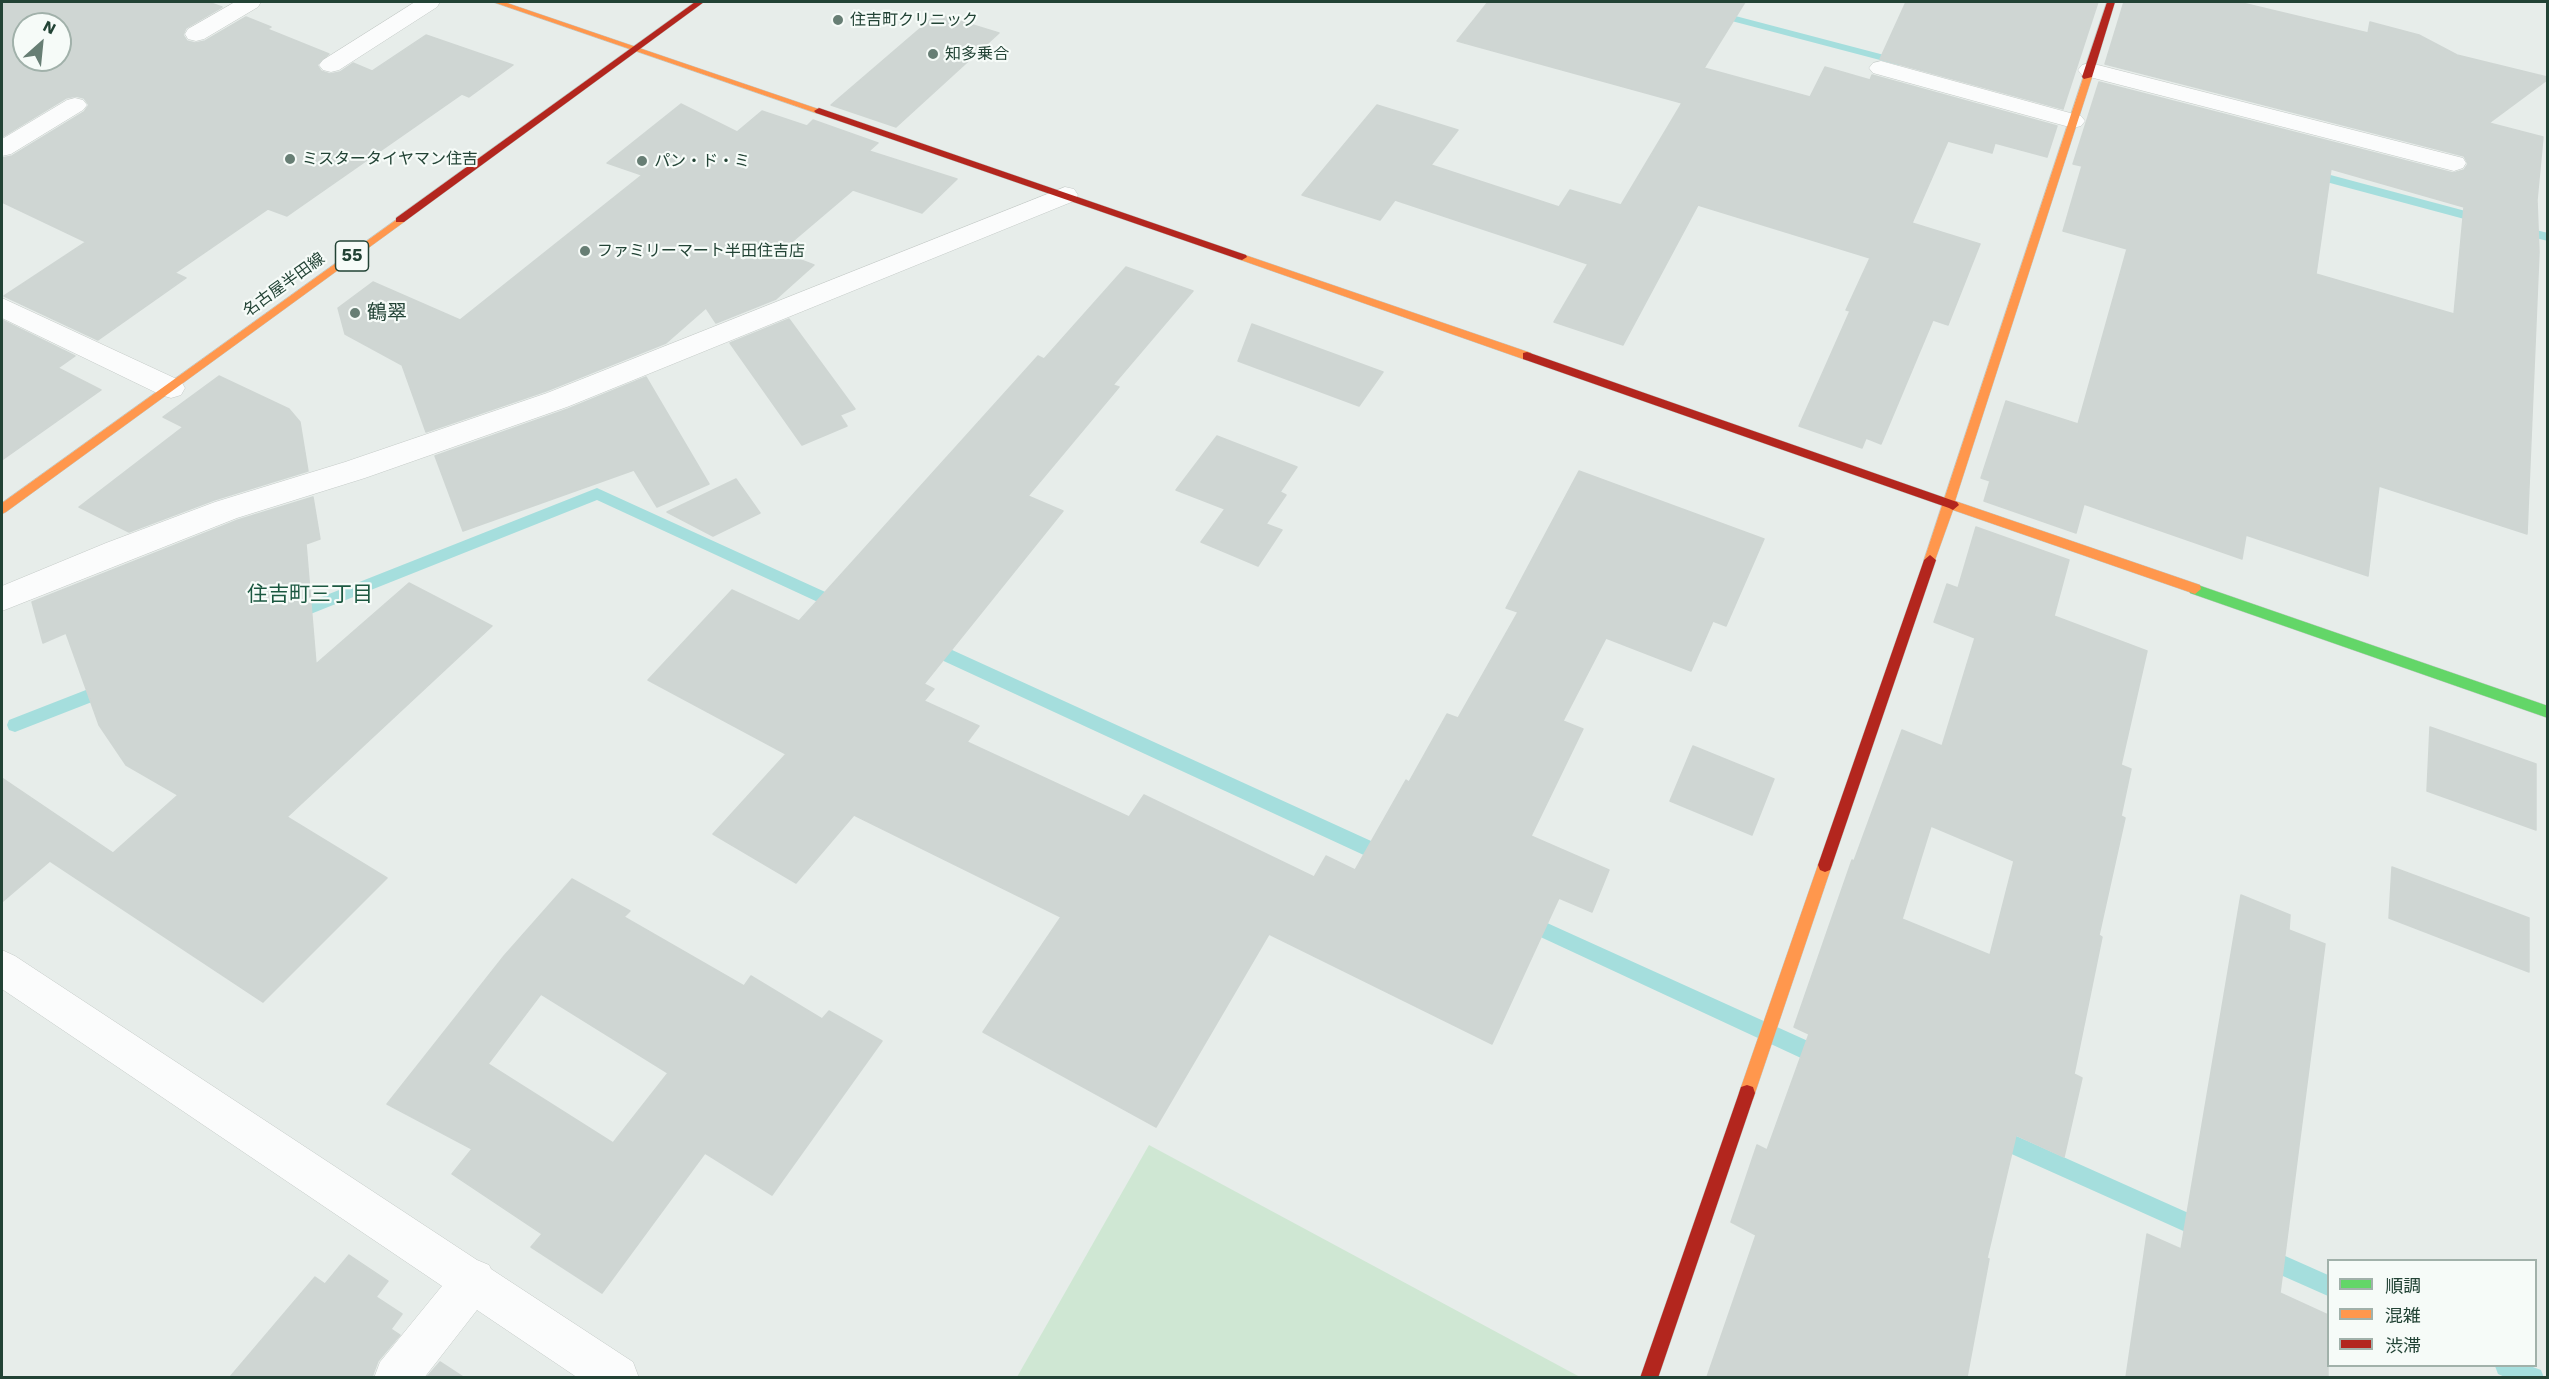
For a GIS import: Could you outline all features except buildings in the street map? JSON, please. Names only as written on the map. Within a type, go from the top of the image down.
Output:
[{"type":"street","points":[[196,34],[250,2]]},
{"type":"street","points":[[331,65],[429,2]]},
{"type":"street","points":[[497,2],[1065,195],[2547,712]]},
{"type":"street","name":"名古屋半田線","points":[[2,509],[700,2]]},
{"type":"street","points":[[1649,1377],[1949,505],[2111,2]]},
{"type":"street","points":[[1881,68],[2073,121]]},
{"type":"street","points":[[2090,70],[2454,163]]},
{"type":"street","points":[[2,149],[75,105]]},
{"type":"street","points":[[2,599],[117,551],[226,510],[355,470],[557,400],[1065,195]]},
{"type":"street","points":[[2,307],[171,388]]},
{"type":"street","points":[[2,969],[617,1377]]},
{"type":"street","points":[[396,1377],[474,1280]]},
{"type":"green space","points":[[1149,1145],[1580,1377],[1017,1377]]},
{"type":"waterway","points":[[1671,2],[1903,63]]},
{"type":"waterway","points":[[2308,173],[2483,220]]},
{"type":"waterway","points":[[2516,229],[2548,237]]},
{"type":"waterway","points":[[292,615],[597,494],[839,605]]},
{"type":"waterway","points":[[928,646],[1387,857]]},
{"type":"waterway","points":[[15,725],[109,688]]},
{"type":"waterway","points":[[1525,921],[1823,1058]]},
{"type":"waterway","points":[[1994,1136],[2206,1231]]},
{"type":"waterway","points":[[2265,1258],[2327,1286]]},
{"type":"waterway","points":[[2508,1367],[2533,1378]]},
{"type":"traffic: fast","points":[[2195,589],[2548,712]]},
{"type":"traffic: slow","points":[[497,2],[819,111]]},
{"type":"traffic: slow","points":[[1930,560],[2087,77]]},
{"type":"traffic: slow","points":[[2,509],[400,220]]},
{"type":"traffic: slow","points":[[1242,257],[1527,356]]},
{"type":"traffic: slow","points":[[1953,505],[2195,589]]},
{"type":"traffic: slow","points":[[1747,1093],[1825,865]]},
{"type":"traffic: jam","points":[[400,220],[700,2]]},
{"type":"traffic: jam","points":[[2087,77],[2111,2]]},
{"type":"traffic: jam","points":[[819,111],[1242,257]]},
{"type":"traffic: jam","points":[[1527,356],[1953,505]]},
{"type":"traffic: jam","points":[[1825,865],[1930,560]]},
{"type":"traffic: jam","points":[[1649,1378],[1747,1093]]},
{"type":"place","name":"住吉町クリニック","points":[[838,20]]},
{"type":"place","name":"知多乗合","points":[[933,54]]},
{"type":"place","name":"ミスタータイヤマン住吉","points":[[290,159]]},
{"type":"place","name":"パン・ド・ミ","points":[[642,161]]},
{"type":"place","name":"ファミリーマート半田住吉店","points":[[585,251]]},
{"type":"place","name":"鶴翠","points":[[355,313]]},
{"type":"district","name":"住吉町三丁目","points":[[310,595]]}]
